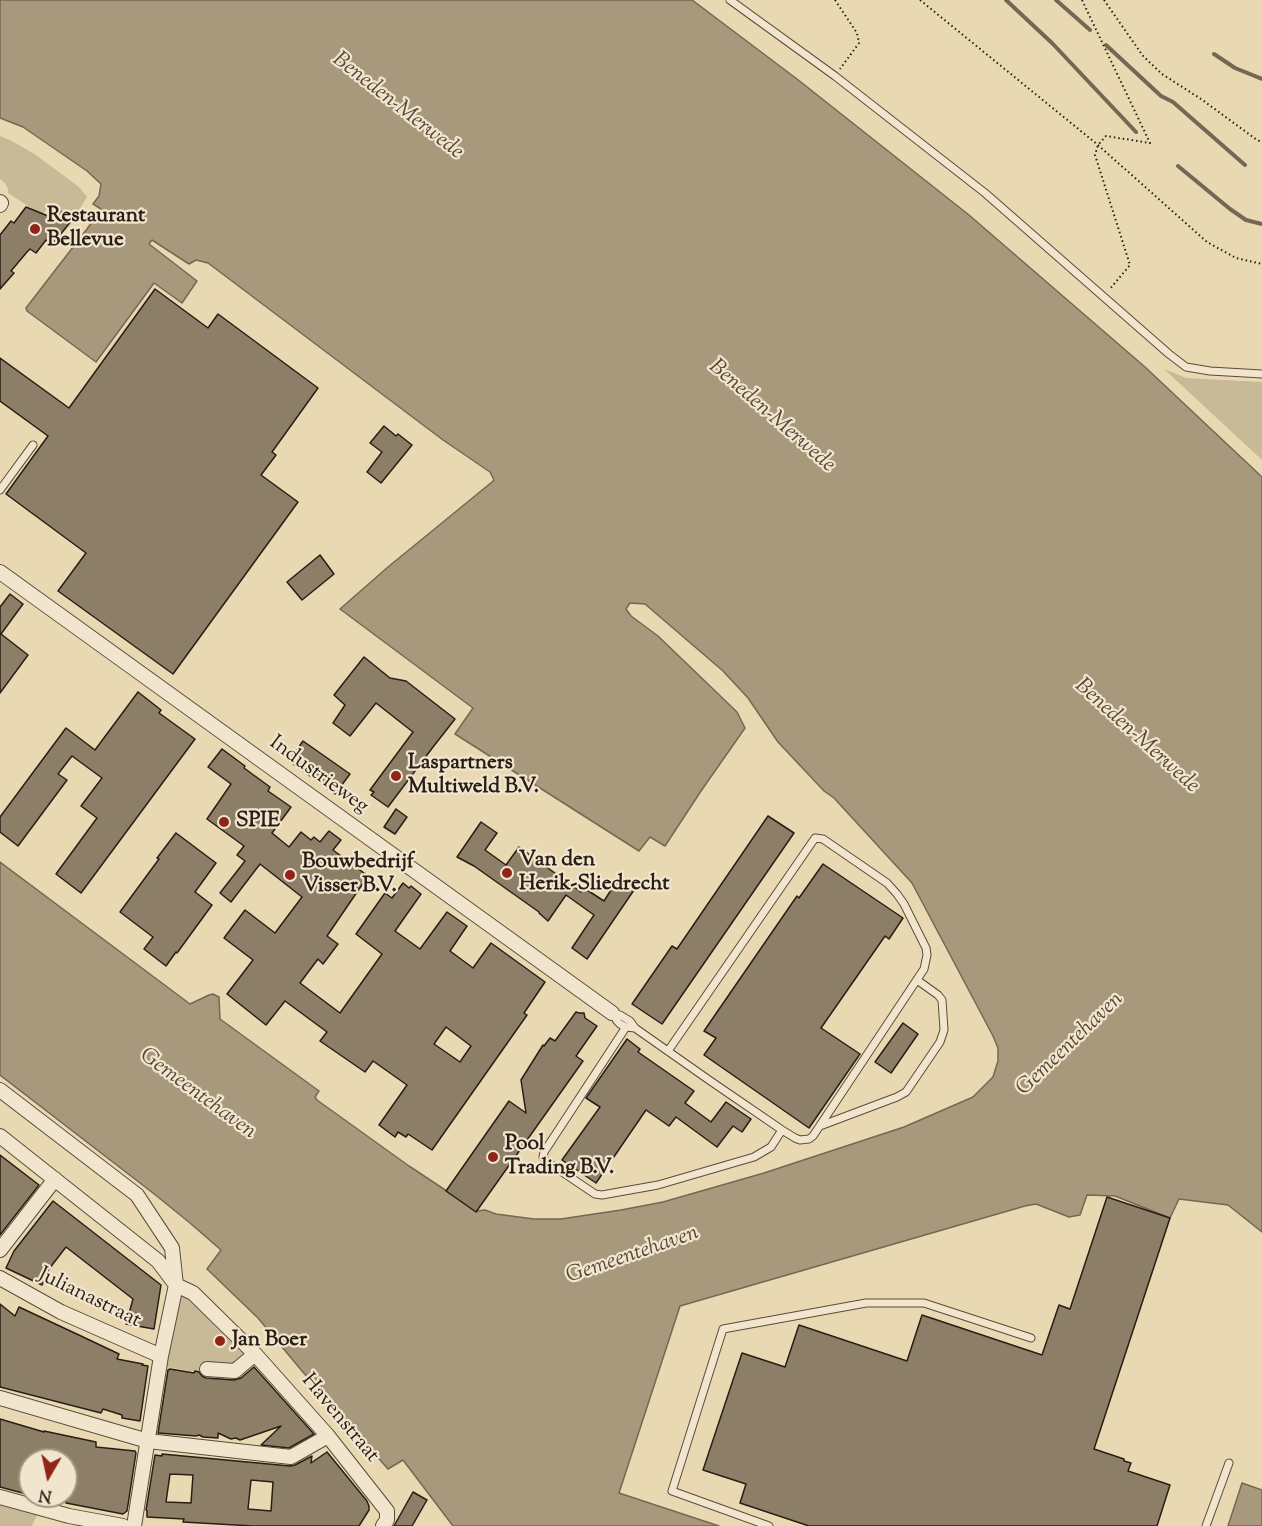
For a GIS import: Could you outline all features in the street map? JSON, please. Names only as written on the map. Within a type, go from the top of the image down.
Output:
[{"type":"street","name":"Industrieweg","points":[[0,572],[612,1013]]},
{"type":"street","points":[[0,1090],[137,1195],[172,1248],[176,1285],[134,1526]]},
{"type":"street","name":"Havenstraat","points":[[0,1136],[158,1261],[176,1285],[193,1293],[255,1354],[328,1436],[387,1510],[387,1520],[383,1526]]},
{"type":"street","points":[[0,1250],[55,1179]]},
{"type":"street","name":"Julianastraat","points":[[0,1278],[61,1312],[162,1356]]},
{"type":"street","points":[[207,1369],[235,1371],[255,1354]]},
{"type":"street","points":[[0,1398],[148,1442],[291,1457],[328,1436]]},
{"type":"street","points":[[0,1497],[69,1516],[123,1526]]},
{"type":"lane","points":[[730,0],[835,76],[985,193],[1186,367],[1262,374]]},
{"type":"lane","points":[[0,490],[33,445]]},
{"type":"lane","points":[[612,1013],[620,1015],[635,1028],[668,1051],[782,1130],[795,1138],[809,1139],[820,1126],[927,962],[926,948],[904,904],[888,884],[823,838],[815,838],[668,1051]]},
{"type":"lane","points":[[820,1126],[906,1092],[940,1042],[944,1030],[942,1000],[917,980]]},
{"type":"lane","points":[[612,1013],[616,1021],[626,1027],[635,1028]]},
{"type":"lane","points":[[626,1027],[544,1152],[543,1157],[595,1194],[602,1195],[658,1185],[754,1157],[771,1147],[782,1130]]},
{"type":"lane","points":[[769,1526],[672,1491],[723,1329],[866,1303],[924,1303],[1031,1338]]},
{"type":"lane","points":[[1206,1526],[1229,1463]]},
{"type":"path","points":[[835,76],[859,43],[856,33],[836,0]]},
{"type":"path","points":[[920,0],[1098,146],[1207,242],[1236,258],[1262,264]]},
{"type":"path","points":[[1082,0],[1150,143],[1106,136],[1098,146],[1095,155],[1130,265],[1103,297]]},
{"type":"path","points":[[1104,0],[1143,56],[1162,74],[1262,142]]},
{"type":"shaded area","points":[[0,136],[36,155],[79,187],[87,197],[79,210],[68,218],[49,206],[42,215],[8,193],[5,183],[0,179]]},
{"type":"shaded area","points":[[1164,369],[1186,378],[1262,382],[1262,460]]},
{"type":"shaded area","points":[[183,1295],[243,1354],[241,1361],[231,1364],[205,1361],[202,1373],[166,1367],[177,1296]]},
{"type":"shaded area","points":[[0,1498],[18,1503],[18,1508],[40,1509],[32,1526],[0,1526]]},
{"type":"water","points":[[0,0],[692,0],[797,79],[969,215],[1145,367],[1262,477],[1262,1232],[1228,1205],[1179,1199],[1170,1218],[1115,1196],[1087,1195],[1080,1215],[1069,1217],[1036,1204],[1025,1206],[680,1306],[619,1493],[719,1526],[453,1526],[403,1460],[388,1469],[258,1318],[207,1269],[221,1250],[153,1193],[0,1075],[0,862],[190,1004],[213,994],[219,997],[220,1019],[319,1091],[315,1097],[317,1100],[477,1211],[485,1210],[496,1214],[534,1219],[561,1219],[663,1202],[764,1173],[904,1127],[973,1097],[993,1077],[998,1061],[998,1048],[912,883],[834,798],[824,791],[778,742],[748,698],[723,671],[645,604],[630,603],[626,609],[631,616],[658,636],[737,712],[745,728],[665,846],[650,837],[639,851],[455,734],[473,708],[340,609],[492,482],[494,480],[490,472],[443,440],[208,263],[196,260],[189,264],[152,240],[149,244],[197,281],[182,303],[154,283],[96,362],[27,311],[26,308],[101,209],[93,204],[99,196],[101,184],[87,171],[23,127],[0,118]]},
{"type":"water","points":[[1242,1483],[1262,1490],[1262,1526],[1228,1526]]},
{"type":"building","points":[[26,207],[48,216],[55,207],[72,220],[52,245],[46,240],[36,253],[30,249],[11,271],[14,273],[0,289],[0,235],[11,221],[14,223]]},
{"type":"building","points":[[155,289],[208,328],[218,314],[318,388],[272,452],[276,455],[261,475],[298,502],[173,674],[58,591],[86,553],[6,494],[48,436],[0,401],[0,358],[69,408]]},
{"type":"building","points":[[384,426],[412,445],[381,483],[367,472],[382,452],[370,443]]},
{"type":"building","points":[[320,555],[334,574],[302,600],[287,582]]},
{"type":"building","points":[[10,594],[23,604],[1,634],[28,655],[0,693],[0,607]]},
{"type":"building","points":[[364,657],[390,678],[406,681],[455,719],[388,807],[371,795],[374,792],[370,790],[413,732],[376,703],[350,736],[333,723],[345,705],[334,695]]},
{"type":"building","points":[[138,692],[161,710],[159,713],[195,739],[81,893],[56,874],[97,818],[81,806],[102,778],[72,756],[58,774],[67,780],[18,846],[0,832],[0,817],[66,728],[95,750]]},
{"type":"building","points":[[303,741],[350,774],[335,794],[289,761]]},
{"type":"building","points":[[222,749],[270,787],[268,791],[291,807],[272,833],[289,847],[301,832],[311,840],[314,837],[320,842],[329,831],[341,840],[333,850],[368,876],[327,936],[338,944],[323,964],[318,959],[300,983],[340,1013],[382,954],[356,934],[385,893],[392,898],[403,883],[421,894],[395,931],[420,949],[447,912],[467,926],[450,951],[473,968],[491,943],[545,982],[524,1013],[527,1015],[432,1150],[408,1134],[406,1137],[398,1132],[395,1137],[379,1125],[407,1085],[373,1061],[365,1072],[320,1041],[327,1032],[285,1001],[266,1025],[227,994],[253,960],[224,938],[245,910],[275,933],[302,897],[260,864],[231,902],[220,893],[245,861],[237,855],[244,846],[207,819],[231,784],[208,767]],"holes":[[[446,1027],[471,1046],[460,1062],[434,1044]]]},
{"type":"building","points":[[396,809],[407,817],[395,834],[384,827]]},
{"type":"building","points":[[768,816],[794,833],[662,1024],[632,1004],[672,946],[677,949]]},
{"type":"building","points":[[481,822],[497,833],[485,850],[506,865],[519,847],[581,892],[584,888],[604,901],[618,879],[634,890],[587,959],[572,948],[594,915],[566,895],[548,921],[539,912],[474,866],[457,857]]},
{"type":"building","points":[[176,833],[216,863],[195,892],[212,905],[166,966],[144,949],[153,937],[120,912]]},
{"type":"building","points":[[823,864],[903,918],[889,939],[885,936],[821,1028],[860,1054],[809,1128],[704,1055],[716,1038],[704,1031],[797,896],[799,898]]},
{"type":"building","points":[[576,1012],[584,1013],[585,1018],[597,1026],[576,1056],[583,1061],[476,1212],[446,1191],[509,1101],[526,1113],[521,1080],[543,1045],[550,1038],[555,1041]]},
{"type":"building","points":[[903,1023],[918,1034],[891,1073],[875,1062]]},
{"type":"building","points":[[627,1039],[640,1049],[638,1052],[694,1091],[685,1103],[711,1122],[726,1102],[751,1119],[742,1132],[733,1126],[717,1147],[676,1117],[669,1126],[646,1110],[596,1183],[562,1160],[600,1107],[586,1098]]},
{"type":"building","points":[[0,1155],[39,1185],[0,1235]]},
{"type":"building","points":[[1107,1197],[1170,1218],[1094,1449],[1131,1463],[1128,1471],[1170,1485],[1157,1526],[809,1526],[740,1503],[746,1484],[703,1470],[742,1353],[785,1367],[799,1325],[907,1361],[922,1315],[1042,1355],[1059,1305],[1070,1309]]},
{"type":"building","points":[[53,1201],[161,1285],[154,1329],[126,1324],[133,1299],[66,1247],[49,1269],[42,1285],[6,1268],[14,1251]]},
{"type":"building","points":[[0,1304],[15,1316],[19,1307],[81,1336],[119,1354],[117,1359],[148,1366],[140,1421],[122,1418],[122,1415],[103,1409],[101,1413],[0,1387]]},
{"type":"building","points":[[254,1367],[314,1434],[289,1448],[261,1445],[281,1426],[240,1440],[218,1433],[218,1438],[158,1433],[168,1370],[194,1373],[195,1371],[206,1378],[234,1380],[241,1378]]},
{"type":"building","points":[[0,1419],[44,1432],[96,1442],[96,1447],[135,1451],[136,1453],[127,1511],[123,1514],[78,1505],[78,1448],[18,1448],[18,1492],[0,1487]]},
{"type":"building","points":[[327,1452],[367,1501],[369,1510],[359,1526],[253,1526],[183,1522],[184,1519],[147,1517],[146,1510],[155,1455],[290,1466],[312,1456],[311,1463]],"holes":[[[170,1474],[193,1475],[191,1503],[166,1502]],[[251,1480],[273,1482],[271,1511],[248,1509]]]},
{"type":"building","points":[[413,1492],[427,1500],[412,1526],[394,1526]]},
{"type":"waterway","points":[[1006,0],[1052,43],[1136,132]]},
{"type":"waterway","points":[[1056,0],[1090,30]]},
{"type":"waterway","points":[[1106,45],[1161,96],[1173,102],[1245,165]]},
{"type":"waterway","points":[[1214,54],[1235,68],[1262,79]]},
{"type":"waterway","points":[[1178,166],[1230,209],[1246,220],[1262,224]]},
{"type":"place","name":"Restaurant Bellevue","points":[[35,229]]},
{"type":"place","name":"Laspartners Multiweld B.V.","points":[[396,776]]},
{"type":"place","name":"SPIE","points":[[224,822]]},
{"type":"place","name":"Van den Herik-Sliedrecht","points":[[507,873]]},
{"type":"place","name":"Bouwbedrijf Visser B.V.","points":[[290,875]]},
{"type":"place","name":"Pool Trading B.V.","points":[[493,1157]]},
{"type":"place","name":"Jan Boer","points":[[220,1341]]},
{"type":"water label","name":"Beneden-Merwede","points":[[397,107]]},
{"type":"water label","name":"Beneden-Merwede","points":[[771,417]]},
{"type":"water label","name":"Beneden-Merwede","points":[[1136,737]]},
{"type":"water label","name":"Gemeentehaven","points":[[1071,1045]]},
{"type":"water label","name":"Gemeentehaven","points":[[197,1095]]},
{"type":"water label","name":"Gemeentehaven","points":[[633,1256]]}]
